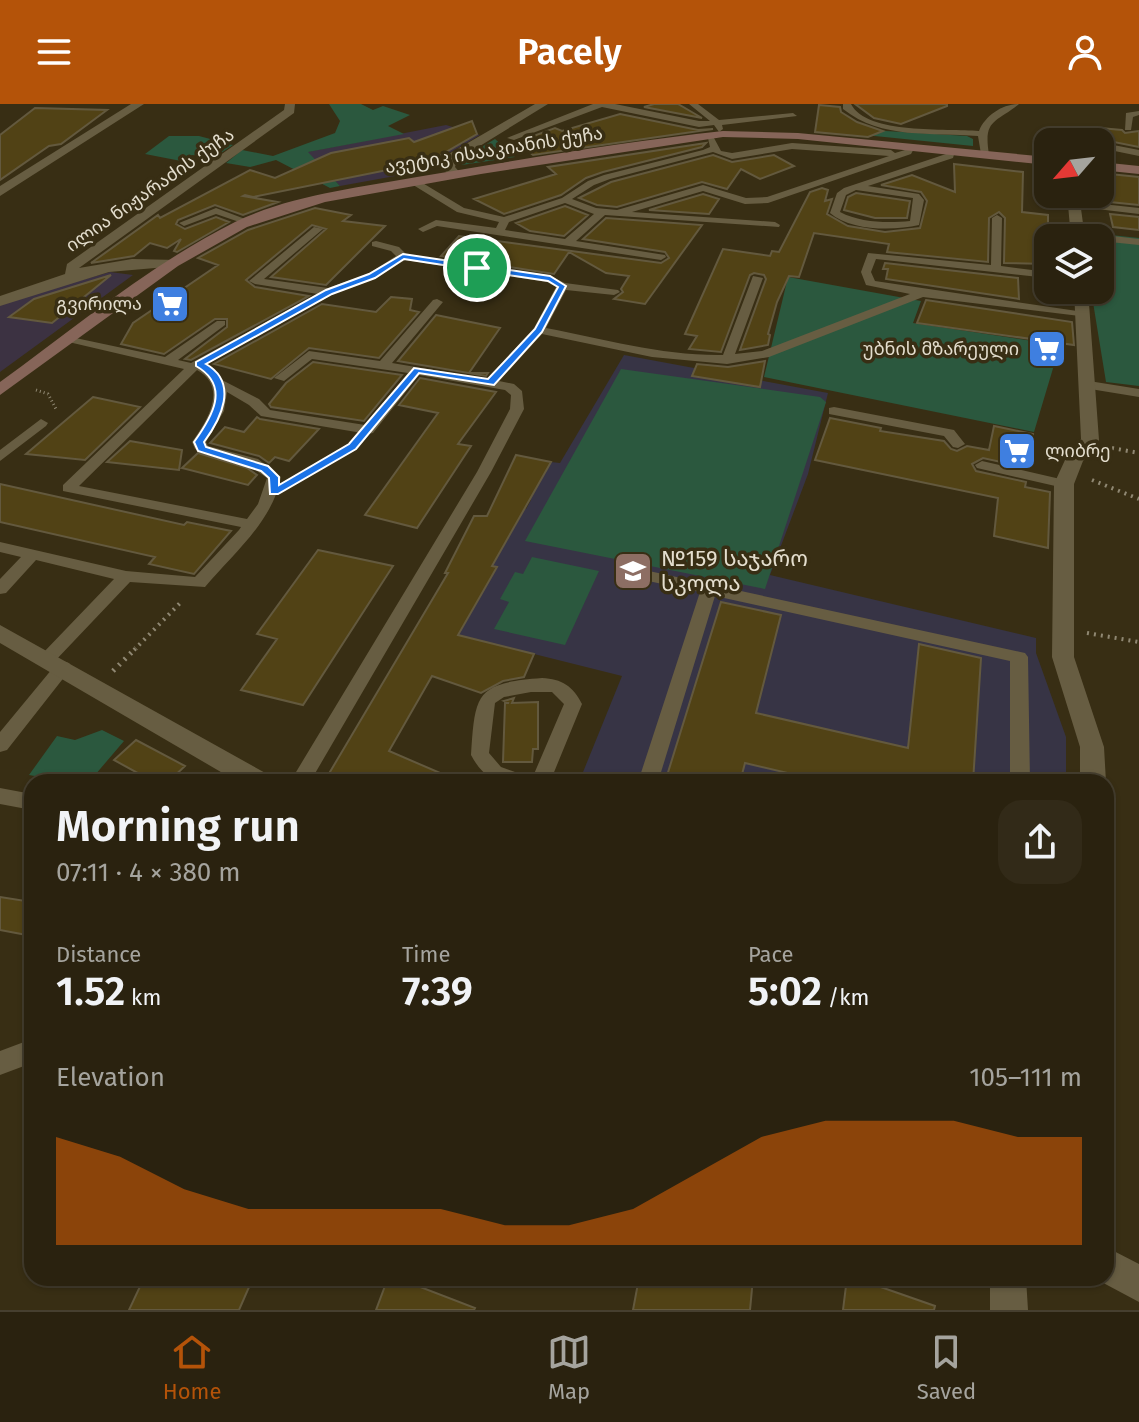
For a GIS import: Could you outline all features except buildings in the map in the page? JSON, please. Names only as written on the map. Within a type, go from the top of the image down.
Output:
[{"type":"main road","name":"ავეტიკ ისააკიანის ქუჩა","points":[[0,390],[173,263],[248,222],[323,198],[706,135],[720,128],[908,150],[1034,159]]},
{"type":"main road","points":[[1114,167],[1139,170]]},
{"type":"street","points":[[0,192],[139,104]]},
{"type":"street","name":"ილია ნიჟარაძის ქუჩა","points":[[73,277],[72,267],[218,165],[290,111],[290,104]]},
{"type":"street","points":[[455,174],[449,168],[451,158],[543,104]]},
{"type":"street","points":[[0,301],[73,277],[146,261],[173,263]]},
{"type":"street","points":[[1083,304],[1090,440],[1074,460],[1067,477],[1063,657],[1092,747],[1093,774]]},
{"type":"street","points":[[0,633],[245,774]]},
{"type":"street","points":[[1114,1270],[1139,1284]]},
{"type":"street","points":[[1008,1286],[1009,1310]]},
{"type":"lane","points":[[511,138],[601,104],[720,128],[793,116]]},
{"type":"lane","points":[[693,104],[720,128]]},
{"type":"lane","points":[[791,104],[798,136]]},
{"type":"lane","points":[[847,104],[853,115],[885,126],[980,134]]},
{"type":"lane","points":[[985,154],[980,134],[985,123],[1015,104]]},
{"type":"lane","points":[[1128,128],[1129,115],[1139,113]]},
{"type":"lane","points":[[706,135],[718,153],[732,156],[792,146],[908,150]]},
{"type":"lane","points":[[413,181],[461,210],[505,220],[565,200],[591,183],[715,148]]},
{"type":"lane","points":[[1114,148],[1139,153]]},
{"type":"lane","points":[[617,213],[703,188],[745,201],[768,200],[908,150]]},
{"type":"lane","points":[[854,187],[916,196],[919,200],[915,223],[901,226],[837,217],[842,193],[854,187],[950,156],[951,151]]},
{"type":"lane","points":[[565,200],[602,212],[683,221],[724,220],[775,225]]},
{"type":"lane","points":[[1114,206],[1139,211]]},
{"type":"lane","points":[[184,223],[216,211],[248,222]]},
{"type":"lane","points":[[568,242],[602,212]]},
{"type":"lane","points":[[996,269],[997,218]]},
{"type":"lane","points":[[499,232],[505,220]]},
{"type":"lane","points":[[423,229],[436,223],[661,257]]},
{"type":"lane","points":[[318,229],[255,281],[329,292]]},
{"type":"lane","points":[[1114,240],[1139,242]]},
{"type":"lane","points":[[376,244],[395,249],[403,257],[550,279],[562,286],[614,292]]},
{"type":"lane","points":[[1034,273],[872,255],[866,272],[870,283],[1084,315]]},
{"type":"lane","points":[[249,524],[68,488],[196,365],[329,292],[372,276],[403,257]]},
{"type":"lane","points":[[727,360],[757,278]]},
{"type":"lane","points":[[490,383],[539,330],[562,286]]},
{"type":"lane","points":[[539,330],[704,360],[727,360],[765,354],[922,293]]},
{"type":"lane","points":[[384,365],[437,302]]},
{"type":"lane","points":[[167,362],[221,323]]},
{"type":"lane","points":[[66,340],[167,362],[196,365],[210,370],[219,383],[254,402],[266,413],[368,430],[417,370]]},
{"type":"lane","points":[[280,378],[309,355],[490,383],[509,387],[517,394],[517,409],[484,472],[305,774]]},
{"type":"lane","points":[[0,547],[126,576],[199,583],[274,492],[274,477],[265,468],[202,449],[199,442],[216,420],[219,383]]},
{"type":"lane","points":[[1089,385],[1139,393]]},
{"type":"lane","points":[[834,411],[949,433],[958,444]]},
{"type":"lane","points":[[0,457],[41,423]]},
{"type":"lane","points":[[982,465],[1067,477]]},
{"type":"lane","points":[[0,589],[33,554]]},
{"type":"lane","points":[[626,571],[1019,657],[1020,774]]},
{"type":"lane","points":[[0,745],[56,663],[126,576]]},
{"type":"lane","points":[[651,774],[709,589]]},
{"type":"lane","points":[[497,774],[480,755],[485,703],[489,695],[545,684],[562,690],[573,704],[543,774]]},
{"type":"lane","points":[[0,796],[24,800]]},
{"type":"lane","points":[[0,1063],[24,1054]]},
{"type":"path","points":[[274,492],[312,468],[338,458],[368,430]]},
{"type":"path","points":[[1110,448],[1139,453]]},
{"type":"path","points":[[1067,477],[1139,499]]},
{"type":"path","points":[[112,672],[199,583]]},
{"type":"path","points":[[1084,632],[1139,642]]},
{"type":"shaded area","points":[[446,125],[480,135],[439,159],[434,169],[340,186],[307,152]]},
{"type":"shaded area","points":[[110,272],[133,275],[0,372],[0,303]]},
{"type":"shaded area","name":"№159 საჯარო სკოლა","points":[[624,355],[828,393],[808,474],[770,575],[1036,638],[1036,653],[1066,737],[1066,774],[582,774],[622,676],[454,634],[497,568],[492,566],[521,516],[515,507],[526,509],[531,500],[525,499],[537,480],[541,480],[551,462],[560,463]]},
{"type":"green space","points":[[329,104],[361,104],[373,110],[383,106],[410,115],[388,126],[404,134],[308,152],[340,186],[330,188],[276,160],[250,167],[226,163],[242,150],[273,156],[335,133],[340,121]]},
{"type":"green space","points":[[870,130],[967,136],[973,139],[973,146],[865,135]]},
{"type":"green space","points":[[169,136],[199,136],[233,145],[215,157],[192,155],[181,161],[145,154]]},
{"type":"green space","points":[[495,139],[515,157],[462,165],[460,161],[465,157]]},
{"type":"green space","points":[[1114,235],[1139,238],[1139,386],[1106,382],[1093,304],[1114,304]]},
{"type":"green space","points":[[788,277],[921,301],[913,323],[1060,345],[1034,432],[764,377]]},
{"type":"green space","points":[[621,369],[820,397],[826,402],[765,589],[525,541]]},
{"type":"green space","points":[[532,557],[599,571],[565,645],[494,629],[509,602],[500,599],[515,572],[523,574]]},
{"type":"green space","points":[[102,730],[124,741],[96,774],[30,774],[57,736],[75,740]]},
{"type":"place","name":"გვირილა","points":[[170,304]]},
{"type":"place","name":"უბნის მზარეული","points":[[1047,349]]},
{"type":"place","name":"ლიბრე","points":[[1017,451]]},
{"type":"place","name":"№159 საჯარო სკოლა","points":[[633,571]]},
{"type":"route","points":[[403,257],[477,268],[550,279],[562,286],[539,330],[490,383],[417,370],[353,447],[274,492],[274,477],[265,468],[202,449],[199,442],[216,420],[220,400],[219,383],[210,370],[199,364],[329,292],[372,276],[403,257]]}]
